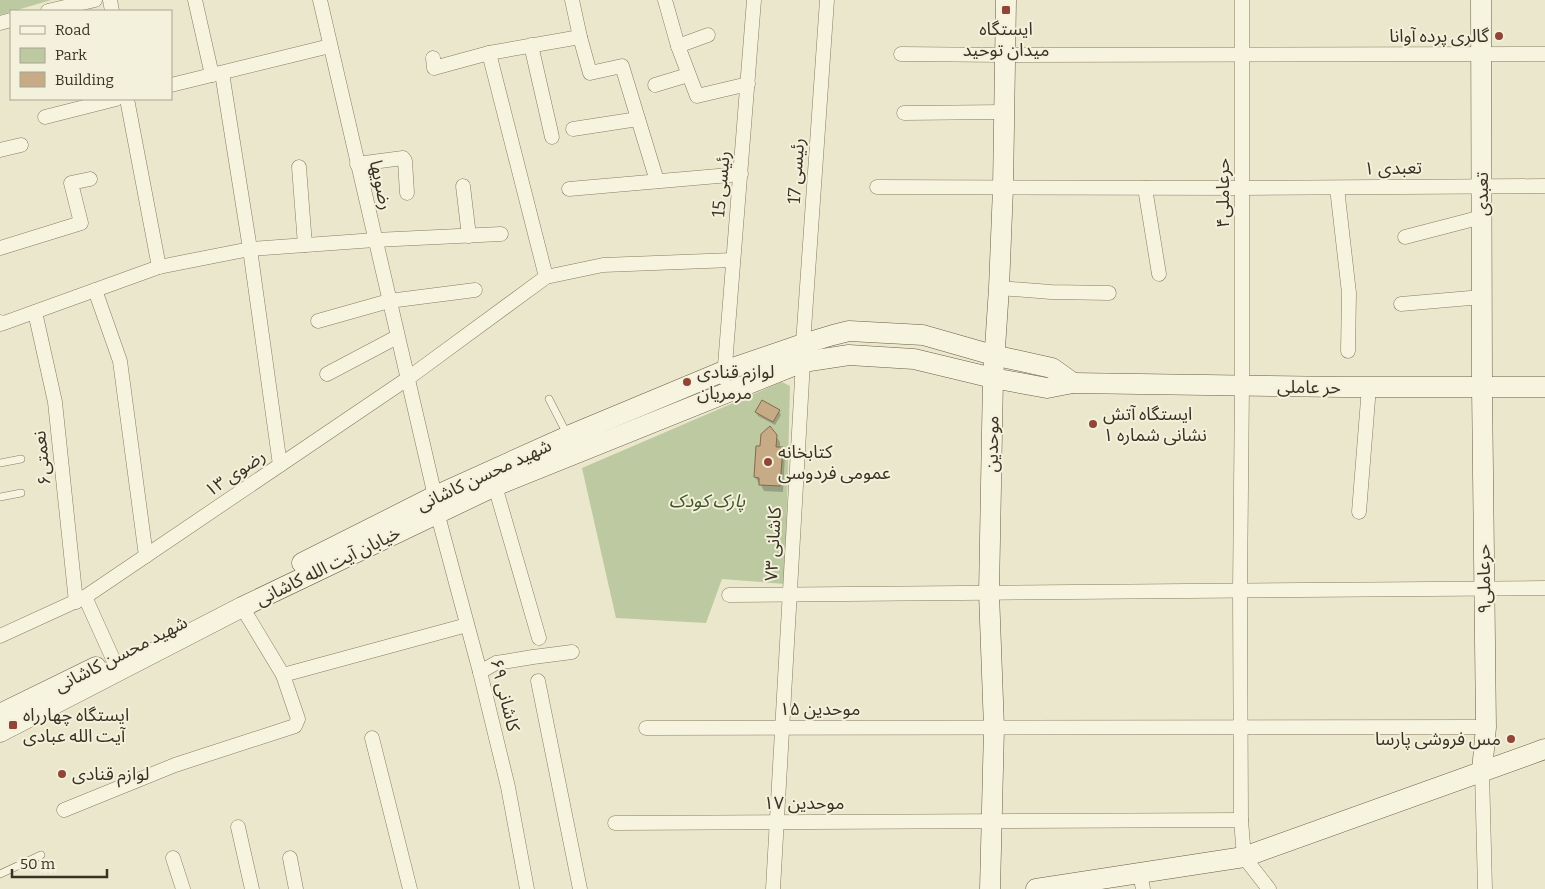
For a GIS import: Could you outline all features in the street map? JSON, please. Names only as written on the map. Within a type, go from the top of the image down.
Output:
[{"type":"main road","name":"موحدین","points":[[990,889],[994,728],[989,592],[993,355],[999,288],[1003,188],[1006,0]]},
{"type":"main road","name":"تعبدی","points":[[1481,0],[1482,387]]},
{"type":"main road","name":"شهید محسن کاشانی","points":[[0,714],[436,504],[568,436],[724,372],[803,353],[849,332],[923,335],[993,355]]},
{"type":"main road","name":"شهید محسن کاشانی","points":[[803,353],[914,359],[993,378]]},
{"type":"main road","name":"خیابان آیت الله کاشانی","points":[[0,732],[242,608],[436,504],[495,486],[724,394],[803,353]]},
{"type":"main road","points":[[993,355],[1052,368],[1073,383]]},
{"type":"main road","name":"حر عاملی","points":[[993,378],[1047,388],[1073,383],[1242,386],[1545,387]]},
{"type":"main road","name":"حرعاملی۹","points":[[1482,387],[1486,727],[1482,771]]},
{"type":"main road","points":[[1036,889],[1142,881],[1244,857],[1545,749]]},
{"type":"street","points":[[52,10],[95,0]]},
{"type":"street","points":[[195,0],[217,74],[250,249],[280,465]]},
{"type":"street","name":"رضویها","points":[[323,0],[330,46],[436,504]]},
{"type":"street","points":[[573,0],[580,37],[590,73],[622,66],[657,182]]},
{"type":"street","points":[[665,0],[678,46],[697,96],[748,84]]},
{"type":"street","name":"رئیسی 15","points":[[724,394],[724,372],[754,0]]},
{"type":"street","name":"رئیسی 17","points":[[803,353],[828,0]]},
{"type":"street","name":"حرعاملی۴","points":[[1242,0],[1240,727],[1241,820],[1244,857]]},
{"type":"street","points":[[678,46],[708,35]]},
{"type":"street","points":[[432,58],[434,68],[489,53],[580,37]]},
{"type":"street","points":[[531,45],[552,137]]},
{"type":"street","points":[[172,85],[330,46]]},
{"type":"street","points":[[489,53],[546,277],[604,265],[733,260]]},
{"type":"street","points":[[901,54],[1545,54]]},
{"type":"street","points":[[655,85],[688,75]]},
{"type":"street","points":[[45,117],[112,100]]},
{"type":"street","points":[[127,100],[159,267]]},
{"type":"street","points":[[904,113],[1004,112]]},
{"type":"street","points":[[573,129],[638,119]]},
{"type":"street","points":[[0,150],[21,145]]},
{"type":"street","points":[[357,164],[403,158],[405,162],[407,193]]},
{"type":"street","points":[[299,167],[305,246]]},
{"type":"street","points":[[568,189],[741,174]]},
{"type":"street","points":[[0,248],[82,223],[71,183],[90,179]]},
{"type":"street","points":[[463,186],[469,236]]},
{"type":"street","name":"تعبدی ۱","points":[[877,187],[1337,188],[1545,186]]},
{"type":"street","points":[[1145,188],[1159,274]]},
{"type":"street","points":[[1337,188],[1349,293],[1348,351]]},
{"type":"street","points":[[1406,237],[1482,217]]},
{"type":"street","points":[[0,323],[159,267],[250,249],[375,240],[501,234]]},
{"type":"street","name":"رضوی ۱۳","points":[[0,636],[80,599],[146,556],[406,379],[546,277]]},
{"type":"street","points":[[999,288],[1051,292],[1109,293]]},
{"type":"street","points":[[95,290],[120,361],[146,556]]},
{"type":"street","points":[[318,321],[389,301],[475,290]]},
{"type":"street","points":[[1401,304],[1482,297]]},
{"type":"street","name":"نعمتی۶","points":[[34,312],[55,402],[80,599],[113,659]]},
{"type":"street","points":[[327,374],[397,337]]},
{"type":"street","name":"کاشانی ۷۳","points":[[773,889],[803,353]]},
{"type":"street","points":[[1359,512],[1369,387]]},
{"type":"street","points":[[495,486],[539,638]]},
{"type":"street","name":"کاشانی ۶۹","points":[[436,504],[508,787],[527,889]]},
{"type":"street","points":[[729,595],[1545,588]]},
{"type":"street","points":[[64,810],[175,765],[295,726],[298,719],[283,675],[242,608]]},
{"type":"street","points":[[283,675],[467,625]]},
{"type":"street","points":[[480,672],[496,663],[572,652]]},
{"type":"street","points":[[538,681],[580,889]]},
{"type":"street","name":"موحدین ۱۵","points":[[646,728],[1486,727]]},
{"type":"street","points":[[372,738],[410,889]]},
{"type":"street","points":[[1482,771],[1485,889]]},
{"type":"street","name":"موحدین ۱۷","points":[[615,823],[1241,820]]},
{"type":"street","points":[[238,827],[252,889]]},
{"type":"street","points":[[1244,857],[1269,889]]},
{"type":"street","points":[[173,858],[183,889]]},
{"type":"street","points":[[290,858],[296,889]]},
{"type":"lane","points":[[549,399],[568,436]]},
{"type":"lane","points":[[0,463],[21,459]]},
{"type":"lane","points":[[0,497],[21,493]]},
{"type":"lane","points":[[0,874],[41,855]]},
{"type":"green space","points":[[0,0],[51,0],[17,10],[10,10],[10,12],[0,15]]},
{"type":"green space","name":"پارک کودک","points":[[782,382],[790,386],[785,584],[722,579],[706,623],[616,618],[582,468]]},
{"type":"building","points":[[762,400],[780,410],[773,422],[755,412]]},
{"type":"building","name":"کتابخانه عمومی فردوسی","points":[[770,426],[777,435],[776,447],[783,447],[780,486],[759,485],[759,478],[754,477],[756,446],[760,446],[761,434]]},
{"type":"place","name":"ایستگاه میدان توحید","points":[[1006,10]]},
{"type":"place","name":"گالری پرده آوانا","points":[[1499,36]]},
{"type":"place","name":"لوازم قنادی مرمریان","points":[[687,382]]},
{"type":"place","name":"ایستگاه آتش نشانی شماره ۱","points":[[1093,424]]},
{"type":"place","name":"کتابخانه عمومی فردوسی","points":[[768,462]]},
{"type":"place","name":"ایستگاه چهارراه آیت الله عبادی","points":[[13,725]]},
{"type":"place","name":"مس فروشی پارسا","points":[[1511,739]]},
{"type":"place","name":"لوازم قنادی","points":[[62,774]]}]
